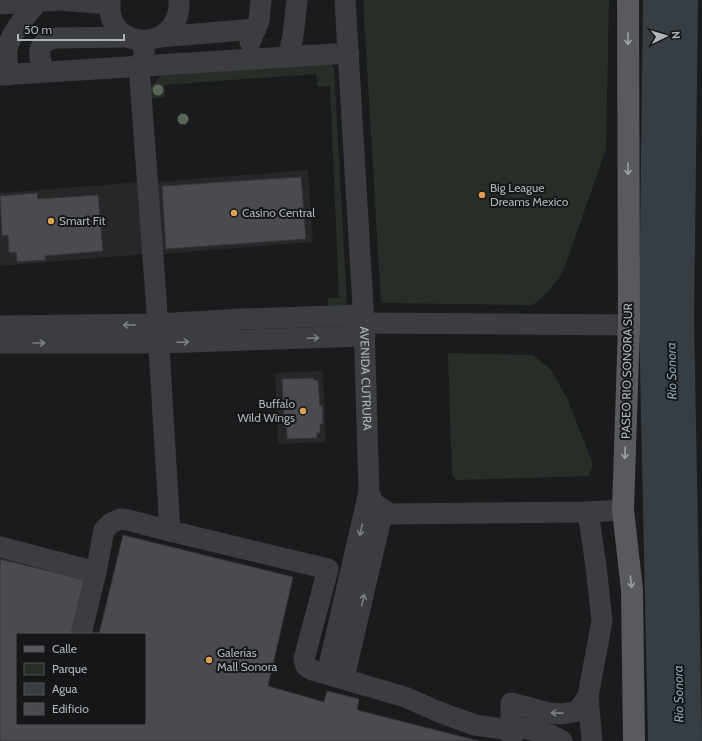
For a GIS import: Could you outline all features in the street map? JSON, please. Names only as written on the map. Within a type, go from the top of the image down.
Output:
[{"type":"main road","name":"PASEO RIO SONORA SUR","points":[[628,0],[629,325],[623,510],[632,590],[634,741]]},
{"type":"street","points":[[0,4],[58,0],[110,2],[110,13],[116,26],[144,38],[169,30],[178,17],[179,0]]},
{"type":"street","points":[[243,60],[259,21],[261,0]]},
{"type":"street","points":[[288,57],[294,36],[297,0]]},
{"type":"street","name":"AVENIDA CUTRURA","points":[[335,676],[346,594],[369,492],[364,325],[345,0]]},
{"type":"street","points":[[38,1],[14,33],[8,49],[4,75],[349,53]]},
{"type":"street","points":[[44,72],[39,54],[41,46],[50,39],[144,38],[255,29]]},
{"type":"street","points":[[144,38],[144,57],[139,66],[170,530]]},
{"type":"street","points":[[0,326],[158,334],[178,323],[266,319],[364,325]]},
{"type":"street","points":[[0,343],[364,325],[629,325]]},
{"type":"street","points":[[369,492],[374,504],[390,514],[588,512],[623,510]]},
{"type":"street","points":[[335,676],[383,510]]},
{"type":"street","points":[[588,512],[602,621],[588,696],[592,741]]},
{"type":"street","points":[[81,633],[96,572],[104,530],[111,523],[120,519],[170,530],[328,569],[304,660],[306,666],[312,670],[405,697],[439,712],[512,736]]},
{"type":"street","points":[[0,546],[96,572]]},
{"type":"street","points":[[512,736],[511,703],[549,713],[562,714],[578,711],[588,696]]},
{"type":"street","points":[[512,736],[524,728],[551,735],[562,741]]},
{"type":"shaded area","name":"Casino Central","points":[[308,170],[313,242],[161,254],[156,182]]},
{"type":"shaded area","points":[[141,182],[146,254],[0,266],[0,193]]},
{"type":"shaded area","name":"Buffalo Wild Wings","points":[[323,371],[326,442],[278,444],[275,373]]},
{"type":"green space","name":"Big League Dreams Mexico","points":[[363,0],[609,0],[606,149],[564,269],[542,298],[532,305],[381,303]]},
{"type":"green space","points":[[331,64],[334,68],[347,303],[346,306],[329,311],[328,298],[339,298],[330,86],[319,87],[317,85],[316,74],[164,85],[165,97],[153,98],[151,98],[150,87],[162,75]]},
{"type":"green space","points":[[448,353],[533,355],[551,370],[567,398],[593,464],[589,476],[456,480],[452,475]]},
{"type":"water","name":"Rio Sonora","points":[[643,0],[698,0],[694,320],[702,741],[648,741],[639,319]]},
{"type":"building","name":"Casino Central","points":[[301,177],[306,239],[166,249],[162,186]]},
{"type":"building","name":"Smart Fit","points":[[37,193],[38,199],[98,195],[103,251],[45,256],[46,260],[17,262],[16,252],[9,253],[8,235],[2,236],[0,196]]},
{"type":"building","name":"Buffalo Wild Wings","points":[[313,378],[314,380],[318,380],[320,406],[322,405],[323,424],[320,424],[320,433],[317,433],[317,438],[287,439],[286,417],[284,418],[282,379]]},
{"type":"building","name":"Galerías Mall Sonora","points":[[123,535],[293,577],[268,686],[324,702],[327,691],[359,699],[357,710],[479,741],[0,741],[0,559],[86,580],[72,633],[16,633],[16,725],[146,725],[146,633],[99,633]]},
{"type":"place","name":"Big League Dreams Mexico","points":[[482,195]]},
{"type":"place","name":"Casino Central","points":[[234,213]]},
{"type":"place","name":"Smart Fit","points":[[51,221]]},
{"type":"place","name":"Buffalo Wild Wings","points":[[303,411]]},
{"type":"place","name":"Galerías Mall Sonora","points":[[209,660]]}]
